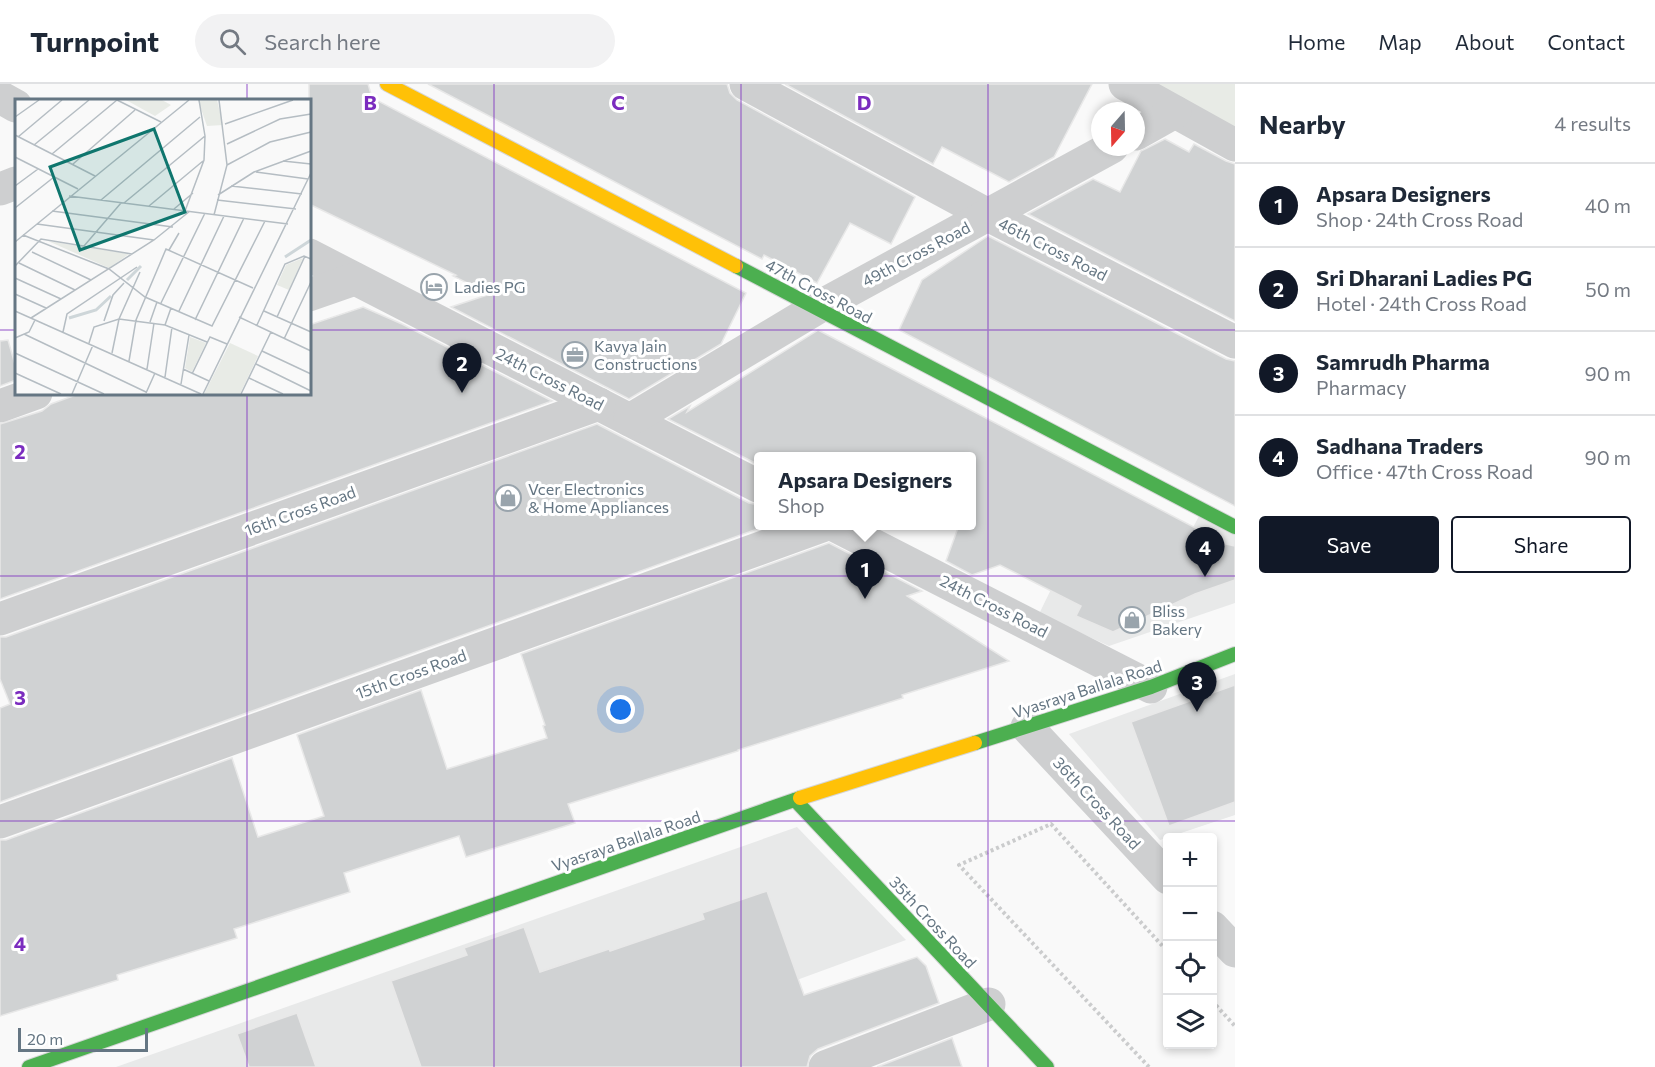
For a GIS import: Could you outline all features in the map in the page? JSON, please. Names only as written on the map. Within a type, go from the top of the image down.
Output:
[{"type":"street","name":"47th Cross Road","points":[[387,84],[1235,527]]},
{"type":"street","name":"46th Cross Road","points":[[746,84],[988,215],[1235,342]]},
{"type":"street","points":[[1125,84],[1235,145]]},
{"type":"street","points":[[0,97],[15,105]]},
{"type":"street","points":[[1145,129],[1175,112]]},
{"type":"street","name":"49th Cross Road","points":[[630,420],[817,308],[1096,156]]},
{"type":"street","points":[[0,189],[15,183]]},
{"type":"street","name":"24th Cross Road","points":[[310,256],[754,483]]},
{"type":"street","points":[[310,295],[354,279]]},
{"type":"street","points":[[0,406],[33,394]]},
{"type":"street","name":"16th Cross Road","points":[[0,619],[599,404]]},
{"type":"street","name":"15th Cross Road","points":[[0,822],[808,530]]},
{"type":"street","name":"24th Cross Road","points":[[846,530],[1151,687]]},
{"type":"street","name":"Vyasraya Ballala Road","points":[[29,1067],[795,800],[1151,687],[1235,654]]},
{"type":"street","name":"36th Cross Road","points":[[1027,727],[1163,874]]},
{"type":"street","name":"35th Cross Road","points":[[795,800],[1047,1067]]},
{"type":"street","points":[[825,1067],[989,1004]]},
{"type":"path","points":[[1149,1067],[959,865],[1051,824],[1163,948]]},
{"type":"path","points":[[1217,1006],[1235,1026]]},
{"type":"shaded area","points":[[1148,84],[1235,84],[1235,133]]},
{"type":"shaded area","points":[[1199,516],[1235,534],[1235,603],[1109,646],[1039,614],[1079,532],[1168,576]]},
{"type":"shaded area","points":[[1235,674],[1235,815],[1181,833],[1163,833],[1163,839],[1160,840],[1069,734]]},
{"type":"shaded area","points":[[797,827],[906,940],[560,1067],[116,1067]]},
{"type":"building","points":[[309,84],[368,84],[371,94],[378,101],[746,293],[721,344],[629,399],[451,307],[490,294],[453,276],[456,275],[310,204]]},
{"type":"building","points":[[428,84],[727,84],[730,93],[737,100],[915,197],[891,244],[850,223],[817,283],[764,255],[762,259]]},
{"type":"building","points":[[785,84],[1092,84],[1054,157],[1009,182],[942,147],[933,164]]},
{"type":"building","points":[[1165,139],[1189,152],[1194,144],[1235,164],[1235,321],[1028,214],[1093,179],[1120,192],[1138,156],[1145,156],[1145,149]]},
{"type":"building","points":[[988,236],[1226,359],[1235,361],[1235,506],[899,330],[922,280]]},
{"type":"building","points":[[363,307],[402,324],[552,401],[0,599],[0,424],[42,411],[51,404],[78,394],[310,394],[310,325]]},
{"type":"building","points":[[818,330],[1226,544],[1235,546],[1235,580],[1195,594],[1113,632],[1076,616],[1081,606],[1000,565],[972,575],[946,561],[957,530],[976,530],[976,452],[754,452],[754,462],[668,419],[690,406],[687,412]]},
{"type":"building","points":[[8,340],[15,364],[15,380],[0,386],[0,341]]},
{"type":"building","points":[[597,424],[754,504],[754,530],[0,802],[0,708],[10,704],[0,679],[0,637],[6,637]]},
{"type":"building","points":[[829,543],[922,591],[907,596],[1009,661],[902,695],[903,698],[568,804],[575,823],[466,857],[459,836],[344,873],[350,892],[234,929],[237,938],[117,975],[118,980],[0,1016],[0,840],[6,840],[232,758],[258,837],[324,816],[297,735],[421,690],[447,769],[547,738],[543,726],[545,725],[521,654]]},
{"type":"building","points":[[1235,685],[1235,802],[1169,826],[1131,722]]},
{"type":"building","points":[[767,891],[804,995],[917,957],[926,966],[939,1003],[818,1049],[810,1056],[807,1067],[421,1067],[391,981],[467,955],[464,948],[524,927],[540,972],[704,919],[702,913]]},
{"type":"building","points":[[297,1013],[316,1067],[249,1067],[237,1034]]},
{"type":"building","points":[[952,1038],[962,1067],[877,1067]]},
{"type":"traffic: fast","points":[[736,266],[1235,527]]},
{"type":"traffic: fast","points":[[975,743],[1151,687],[1235,654]]},
{"type":"traffic: fast","points":[[29,1067],[800,798]]},
{"type":"traffic: fast","points":[[795,800],[1047,1067]]},
{"type":"traffic: slow","points":[[387,84],[736,266]]},
{"type":"traffic: slow","points":[[800,798],[975,743]]},
{"type":"place","name":"Ladies PG","points":[[434,287]]},
{"type":"place","name":"Kavya Jain Constructions","points":[[575,355]]},
{"type":"place","name":"Sri Dharani Ladies PG","points":[[462,393]]},
{"type":"place","name":"Vcer Electronics & Home Appliances","points":[[508,498]]},
{"type":"place","name":"Sadhana Traders","points":[[1205,577]]},
{"type":"place","name":"Apsara Designers","points":[[865,599]]},
{"type":"place","name":"Bliss Bakery","points":[[1132,620]]},
{"type":"place","name":"Samrudh Pharma","points":[[1197,712]]}]
